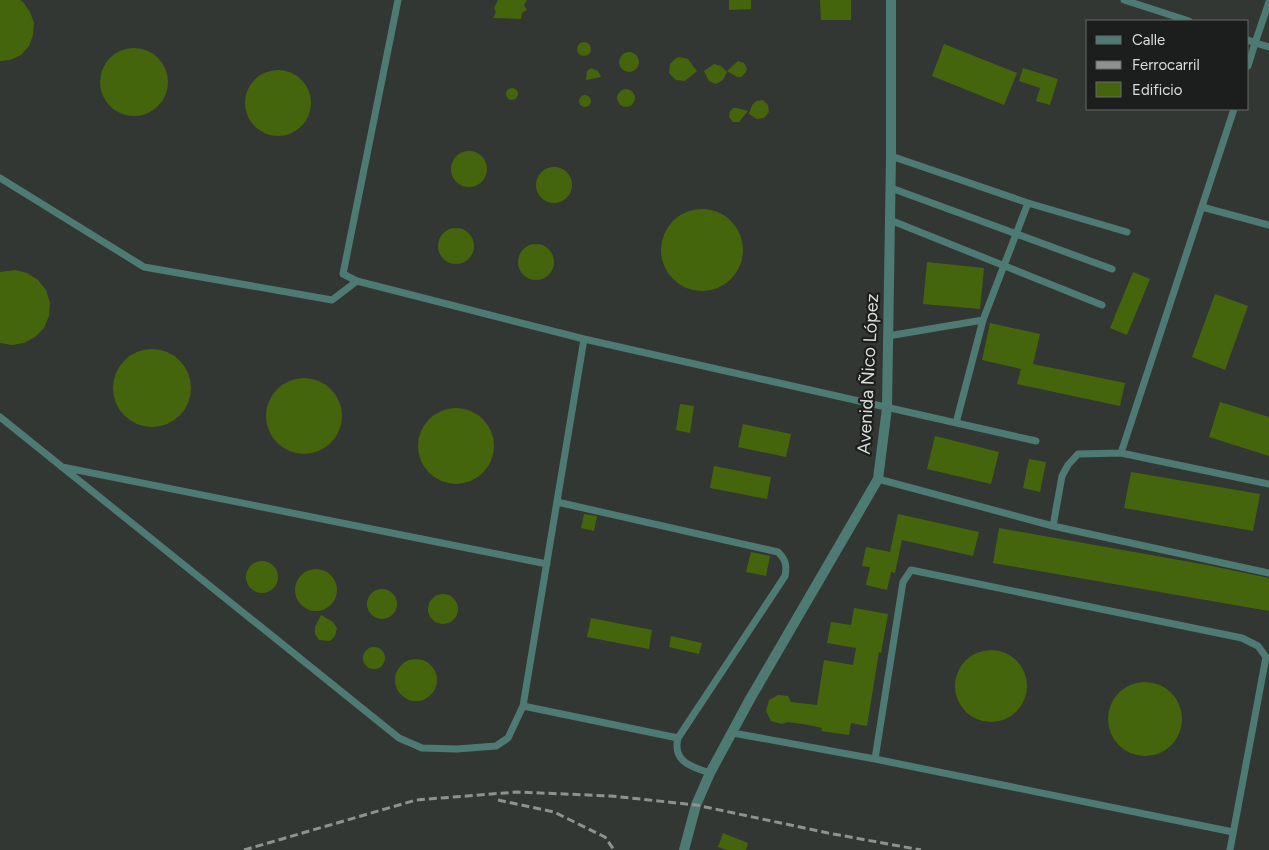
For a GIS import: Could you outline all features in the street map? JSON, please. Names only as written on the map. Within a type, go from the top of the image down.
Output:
[{"type":"street","name":"Avenida Ñico López","points":[[684,850],[696,805],[710,773],[878,478],[886,408],[888,336],[891,156],[890,0]]},
{"type":"lane","points":[[398,0],[343,274],[357,281],[584,340],[1036,441]]},
{"type":"lane","points":[[1124,0],[1186,20]]},
{"type":"lane","points":[[1249,60],[1252,42],[1269,2]]},
{"type":"lane","points":[[1252,42],[1269,47]]},
{"type":"lane","points":[[1121,454],[1234,110]]},
{"type":"lane","points":[[891,156],[1028,203],[1127,232]]},
{"type":"lane","points":[[0,178],[144,266],[332,300],[357,281]]},
{"type":"lane","points":[[890,188],[1112,269]]},
{"type":"lane","points":[[956,423],[983,320],[1028,203]]},
{"type":"lane","points":[[1202,207],[1269,226]]},
{"type":"lane","points":[[890,220],[1102,304]]},
{"type":"lane","points":[[888,336],[983,320]]},
{"type":"lane","points":[[0,417],[399,738],[422,748],[457,750],[496,746],[508,738],[523,706],[584,340]]},
{"type":"lane","points":[[1053,526],[1062,476],[1068,465],[1078,454],[1121,454],[1269,484]]},
{"type":"lane","points":[[61,467],[547,564]]},
{"type":"lane","points":[[878,478],[1053,526],[1269,574]]},
{"type":"lane","points":[[557,502],[778,552],[785,559],[787,568],[785,576],[678,738],[676,745],[680,758],[687,766],[710,773]]},
{"type":"lane","points":[[875,759],[903,582],[911,570],[1242,638],[1258,646],[1266,657],[1230,850]]},
{"type":"lane","points":[[523,706],[678,738]]},
{"type":"lane","points":[[733,733],[875,759],[1233,832]]},
{"type":"building","points":[[0,0],[20,0],[23,2],[30,12],[34,23],[33,35],[29,46],[21,55],[10,60],[0,61]]},
{"type":"building","points":[[498,0],[527,0],[524,5],[527,10],[522,13],[521,19],[493,18],[496,12],[494,8]]},
{"type":"building","points":[[729,0],[751,0],[751,9],[729,10]]},
{"type":"building","points":[[820,0],[851,0],[851,20],[821,20]]},
{"type":"building","points":[[584,42],[589,44],[591,49],[589,54],[584,56],[579,54],[577,49],[579,44]]},
{"type":"building","points":[[944,44],[1017,73],[1004,105],[932,76]]},
{"type":"building","points":[[134,48],[147,51],[158,58],[165,69],[168,82],[165,95],[158,106],[147,113],[134,116],[121,113],[110,106],[103,95],[100,82],[103,69],[110,58],[121,51]]},
{"type":"building","points":[[629,52],[636,55],[639,62],[636,69],[629,72],[622,69],[619,62],[622,55]]},
{"type":"building","points":[[680,57],[688,59],[697,71],[685,81],[676,80],[669,73],[670,64]]},
{"type":"building","points":[[738,61],[744,63],[747,69],[741,77],[737,77],[727,71]]},
{"type":"building","points":[[714,64],[721,66],[727,72],[723,80],[716,84],[709,81],[704,71]]},
{"type":"building","points":[[591,68],[598,71],[601,77],[586,80],[587,71]]},
{"type":"building","points":[[1023,68],[1058,79],[1050,105],[1036,101],[1040,88],[1019,81]]},
{"type":"building","points":[[271,70],[285,70],[297,75],[306,84],[311,96],[309,116],[302,127],[285,136],[271,136],[259,131],[250,122],[245,110],[245,96],[250,84],[259,75]]},
{"type":"building","points":[[510,88],[514,88],[518,94],[514,100],[510,100],[506,96],[506,92]]},
{"type":"building","points":[[626,89],[632,92],[635,98],[632,104],[626,107],[620,104],[617,98],[620,92]]},
{"type":"building","points":[[583,95],[587,95],[591,101],[587,107],[583,107],[579,103],[579,99]]},
{"type":"building","points":[[763,100],[768,105],[769,112],[764,118],[757,119],[749,114],[752,105],[756,101]]},
{"type":"building","points":[[733,108],[748,111],[739,122],[733,122],[729,117],[730,111]]},
{"type":"building","points":[[469,151],[476,152],[482,156],[486,162],[486,176],[482,182],[476,186],[469,187],[462,186],[456,182],[452,176],[451,169],[452,162],[456,156],[462,152]]},
{"type":"building","points":[[554,167],[561,168],[567,172],[571,178],[571,192],[567,198],[561,202],[554,203],[547,202],[541,198],[537,192],[536,185],[537,178],[541,172],[547,168]]},
{"type":"building","points":[[702,209],[718,212],[731,221],[740,234],[743,250],[740,266],[731,279],[718,288],[702,291],[686,288],[673,279],[664,266],[661,250],[664,234],[673,221],[686,212]]},
{"type":"building","points":[[456,228],[463,229],[469,233],[473,239],[473,253],[469,259],[463,263],[456,264],[449,263],[443,259],[439,253],[438,246],[439,239],[443,233],[449,229]]},
{"type":"building","points":[[536,244],[543,245],[549,249],[553,255],[553,269],[549,275],[543,279],[536,280],[529,279],[523,275],[519,269],[518,262],[519,255],[523,249],[529,245]]},
{"type":"building","points":[[927,262],[984,268],[980,309],[923,304]]},
{"type":"building","points":[[15,270],[27,273],[38,280],[46,290],[50,303],[49,316],[44,328],[35,337],[24,343],[12,345],[0,343],[0,272]]},
{"type":"building","points":[[1133,272],[1150,279],[1127,335],[1110,328]]},
{"type":"building","points":[[1215,294],[1248,306],[1225,370],[1192,357]]},
{"type":"building","points":[[990,323],[1040,334],[1033,364],[1125,383],[1120,406],[1017,384],[1021,369],[982,360]]},
{"type":"building","points":[[152,349],[167,352],[184,366],[188,373],[191,388],[188,403],[174,420],[167,424],[152,427],[137,424],[120,410],[116,403],[113,388],[116,373],[130,356],[137,352]]},
{"type":"building","points":[[304,378],[319,381],[331,389],[339,401],[342,416],[339,431],[331,443],[319,451],[304,454],[289,451],[277,443],[269,431],[266,416],[269,401],[277,389],[289,381]]},
{"type":"building","points":[[1220,402],[1269,417],[1269,456],[1209,437]]},
{"type":"building","points":[[680,404],[694,406],[690,433],[676,430]]},
{"type":"building","points":[[456,408],[470,411],[483,419],[491,432],[494,446],[491,460],[483,473],[470,481],[456,484],[442,481],[429,473],[421,460],[418,446],[421,432],[429,419],[442,411]]},
{"type":"building","points":[[743,424],[791,434],[786,457],[738,447]]},
{"type":"building","points":[[935,436],[999,452],[991,484],[927,469]]},
{"type":"building","points":[[1029,459],[1046,462],[1040,492],[1023,488]]},
{"type":"building","points":[[714,466],[771,477],[767,499],[710,488]]},
{"type":"building","points":[[1131,472],[1260,494],[1253,531],[1124,508]]},
{"type":"building","points":[[584,514],[597,516],[594,531],[581,528]]},
{"type":"building","points":[[898,514],[979,532],[973,556],[902,540],[895,573],[891,572],[887,590],[866,585],[870,567],[862,566],[866,547],[890,552]]},
{"type":"building","points":[[999,528],[1269,578],[1269,611],[993,563]]},
{"type":"building","points":[[751,552],[770,556],[766,576],[746,572]]},
{"type":"building","points":[[262,561],[273,566],[278,577],[273,588],[262,593],[251,588],[246,577],[251,566]]},
{"type":"building","points":[[320,569],[328,572],[334,578],[337,590],[334,602],[328,608],[312,611],[304,608],[298,602],[295,586],[298,578],[304,572]]},
{"type":"building","points":[[382,589],[388,590],[396,598],[396,610],[388,618],[382,619],[376,618],[368,610],[367,604],[368,598],[376,590]]},
{"type":"building","points":[[443,594],[449,595],[457,603],[457,615],[449,623],[443,624],[437,623],[429,615],[428,609],[429,603],[437,595]]},
{"type":"building","points":[[854,608],[888,614],[881,653],[879,652],[867,726],[851,723],[849,735],[821,731],[822,728],[803,724],[787,722],[782,724],[771,721],[766,711],[769,700],[778,695],[788,696],[791,702],[817,705],[824,660],[853,665],[856,648],[827,643],[831,622],[851,625]]},
{"type":"building","points":[[321,615],[333,622],[337,628],[335,636],[330,641],[319,640],[315,634],[315,627]]},
{"type":"building","points":[[591,618],[652,630],[649,649],[587,637]]},
{"type":"building","points":[[671,636],[702,643],[699,654],[669,647]]},
{"type":"building","points":[[374,647],[382,650],[385,658],[382,666],[374,669],[366,666],[363,658],[366,650]]},
{"type":"building","points":[[984,650],[998,650],[1017,660],[1027,679],[1027,693],[1017,712],[998,722],[984,722],[965,712],[955,693],[955,679],[965,660]]},
{"type":"building","points":[[420,659],[428,662],[434,668],[437,680],[434,692],[428,698],[412,701],[404,698],[398,692],[395,676],[398,668],[404,662]]},
{"type":"building","points":[[1145,682],[1166,688],[1176,698],[1182,719],[1176,740],[1166,750],[1145,756],[1124,750],[1114,740],[1108,719],[1114,698],[1124,688]]},
{"type":"building","points":[[723,833],[748,843],[746,850],[727,850],[718,847]]},
{"type":"railway","points":[[244,850],[416,800],[517,792],[611,796],[696,805],[828,833],[921,850]]},
{"type":"railway","points":[[498,800],[554,812],[605,837],[614,850]]}]
